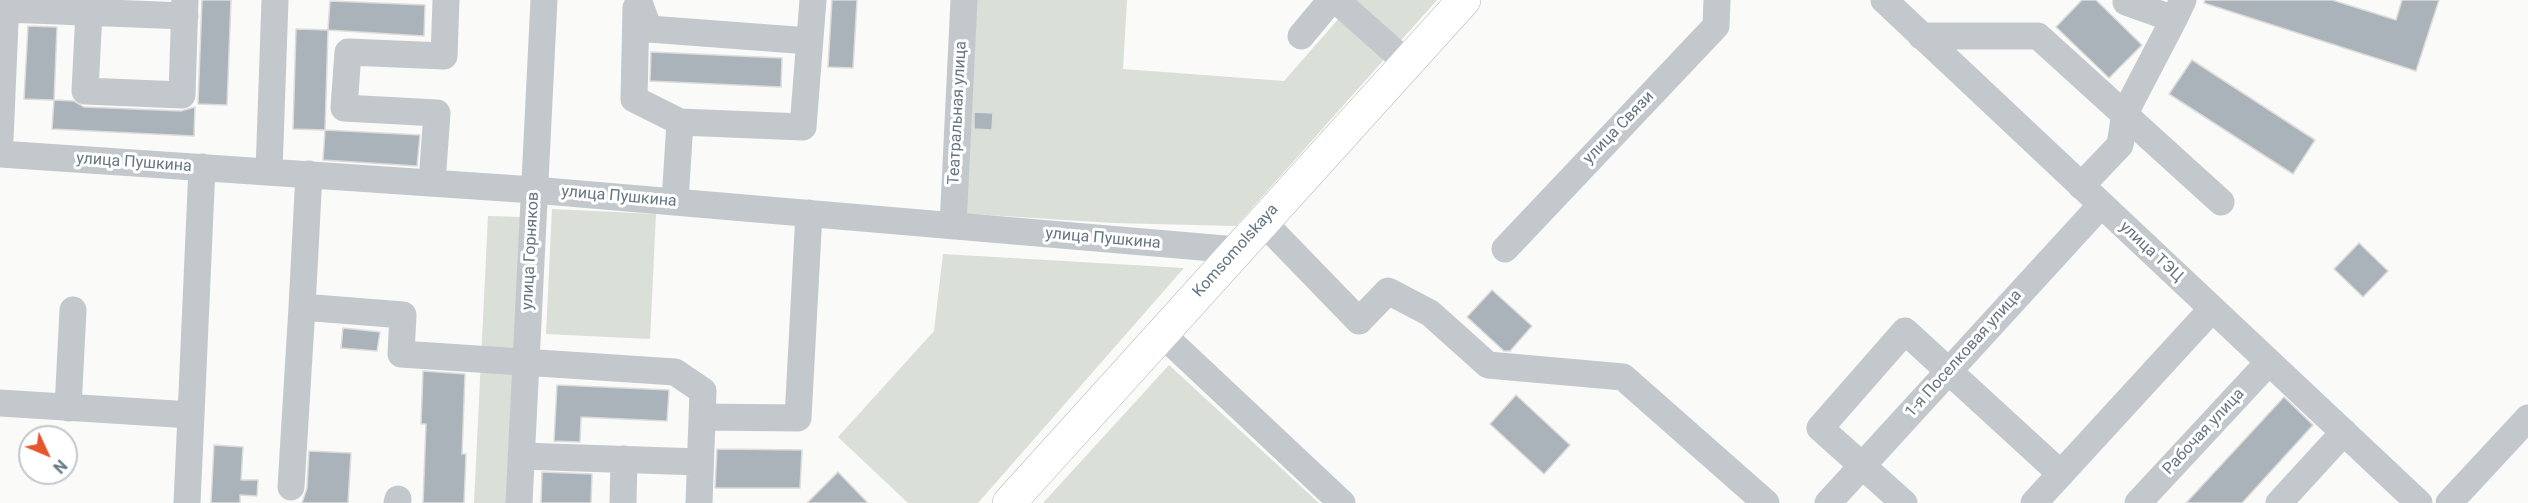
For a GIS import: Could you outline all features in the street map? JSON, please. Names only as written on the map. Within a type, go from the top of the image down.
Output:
[{"type":"main road","name":"Komsomolskaya","points":[[1018,500],[1162,334],[1464,0]]},
{"type":"street","points":[[269,172],[275,0]]},
{"type":"street","points":[[432,183],[437,113],[344,108],[348,52],[444,56],[446,0]]},
{"type":"street","name":"улица Горняков","points":[[519,503],[544,0]]},
{"type":"street","points":[[638,0],[649,29],[809,41]]},
{"type":"street","points":[[638,0],[634,99],[680,122],[802,127],[813,0]]},
{"type":"street","name":"Театральная улица","points":[[952,226],[964,0]]},
{"type":"street","points":[[1301,36],[1331,0]]},
{"type":"street","points":[[1336,0],[1407,63]]},
{"type":"street","name":"улица Связи","points":[[1505,249],[1716,26],[1717,0]]},
{"type":"street","name":"улица ТЭЦ","points":[[1884,0],[2420,503]]},
{"type":"street","points":[[2081,186],[2120,146],[2125,112],[2178,9],[2126,2]]},
{"type":"street","points":[[0,140],[6,4],[89,12],[185,8],[182,95],[85,92],[89,12]]},
{"type":"street","points":[[1921,36],[2038,36],[2125,112],[2221,202]]},
{"type":"street","points":[[675,202],[680,122]]},
{"type":"street","name":"улица Пушкина","points":[[0,154],[534,190],[1237,250]]},
{"type":"street","points":[[188,503],[202,167]]},
{"type":"street","points":[[291,487],[309,174]]},
{"type":"street","name":"1-я Поселковая улица","points":[[1828,503],[2101,204]]},
{"type":"street","points":[[702,417],[798,418],[809,213]]},
{"type":"street","points":[[1263,222],[1359,321],[1388,291],[1430,313],[1488,365],[1623,377],[1766,503]]},
{"type":"street","points":[[302,307],[403,315],[401,354],[675,372],[703,391],[699,503]]},
{"type":"street","points":[[2034,503],[2212,309]]},
{"type":"street","points":[[68,408],[73,310]]},
{"type":"street","points":[[1904,503],[1820,428],[1905,331],[2061,474]]},
{"type":"street","points":[[1162,334],[1342,503]]},
{"type":"street","name":"Рабочая улица","points":[[2138,503],[2269,362]]},
{"type":"street","points":[[0,403],[191,415]]},
{"type":"street","points":[[2450,503],[2528,418]]},
{"type":"street","points":[[2279,503],[2344,432]]},
{"type":"street","points":[[521,456],[700,462]]},
{"type":"street","points":[[623,503],[624,459]]},
{"type":"shaded area","points":[[970,0],[1127,0],[1123,69],[1284,81],[1355,0],[1437,0],[1236,226],[1113,223],[956,213]]},
{"type":"shaded area","points":[[552,209],[656,214],[650,339],[546,334]]},
{"type":"shaded area","points":[[488,216],[521,217],[508,503],[474,503]]},
{"type":"shaded area","points":[[943,254],[1184,268],[978,503],[908,503],[838,437],[934,331]]},
{"type":"shaded area","points":[[1169,365],[1319,503],[1043,503]]},
{"type":"building","points":[[202,0],[231,0],[227,105],[198,104]]},
{"type":"building","points":[[832,0],[857,0],[853,68],[828,67]]},
{"type":"building","points":[[2082,0],[2096,0],[2142,45],[2109,78],[2056,27]]},
{"type":"building","points":[[2205,0],[2332,0],[2396,20],[2402,0],[2439,0],[2416,71],[2204,3]]},
{"type":"building","points":[[330,1],[425,5],[424,36],[328,30]]},
{"type":"building","points":[[28,26],[57,27],[54,100],[24,99]]},
{"type":"building","points":[[296,29],[328,30],[325,130],[293,129]]},
{"type":"building","points":[[651,52],[782,58],[781,87],[650,81]]},
{"type":"building","points":[[2192,60],[2315,140],[2293,174],[2169,94]]},
{"type":"building","points":[[54,100],[74,101],[84,107],[181,111],[195,107],[194,136],[52,129]]},
{"type":"building","points":[[974,112],[993,113],[992,130],[974,129]]},
{"type":"building","points":[[325,130],[420,135],[417,166],[323,160]]},
{"type":"building","points":[[2359,243],[2388,271],[2363,297],[2334,269]]},
{"type":"building","points":[[1492,290],[1532,326],[1510,351],[1504,351],[1467,317]]},
{"type":"building","points":[[343,328],[380,332],[377,351],[341,348]]},
{"type":"building","points":[[423,371],[465,374],[462,454],[466,454],[464,503],[423,503],[426,424],[421,424]]},
{"type":"building","points":[[557,385],[669,390],[667,421],[581,417],[580,442],[554,441]]},
{"type":"building","points":[[1516,395],[1570,445],[1544,474],[1490,424]]},
{"type":"building","points":[[2284,397],[2313,425],[2242,503],[2186,503]]},
{"type":"building","points":[[214,445],[243,447],[241,480],[258,480],[257,496],[240,495],[240,503],[211,503]]},
{"type":"building","points":[[717,449],[802,450],[800,488],[715,488]]},
{"type":"building","points":[[309,451],[351,453],[348,503],[302,503],[307,488]]},
{"type":"building","points":[[542,472],[592,474],[591,503],[541,503]]},
{"type":"building","points":[[838,472],[868,503],[807,503]]}]
